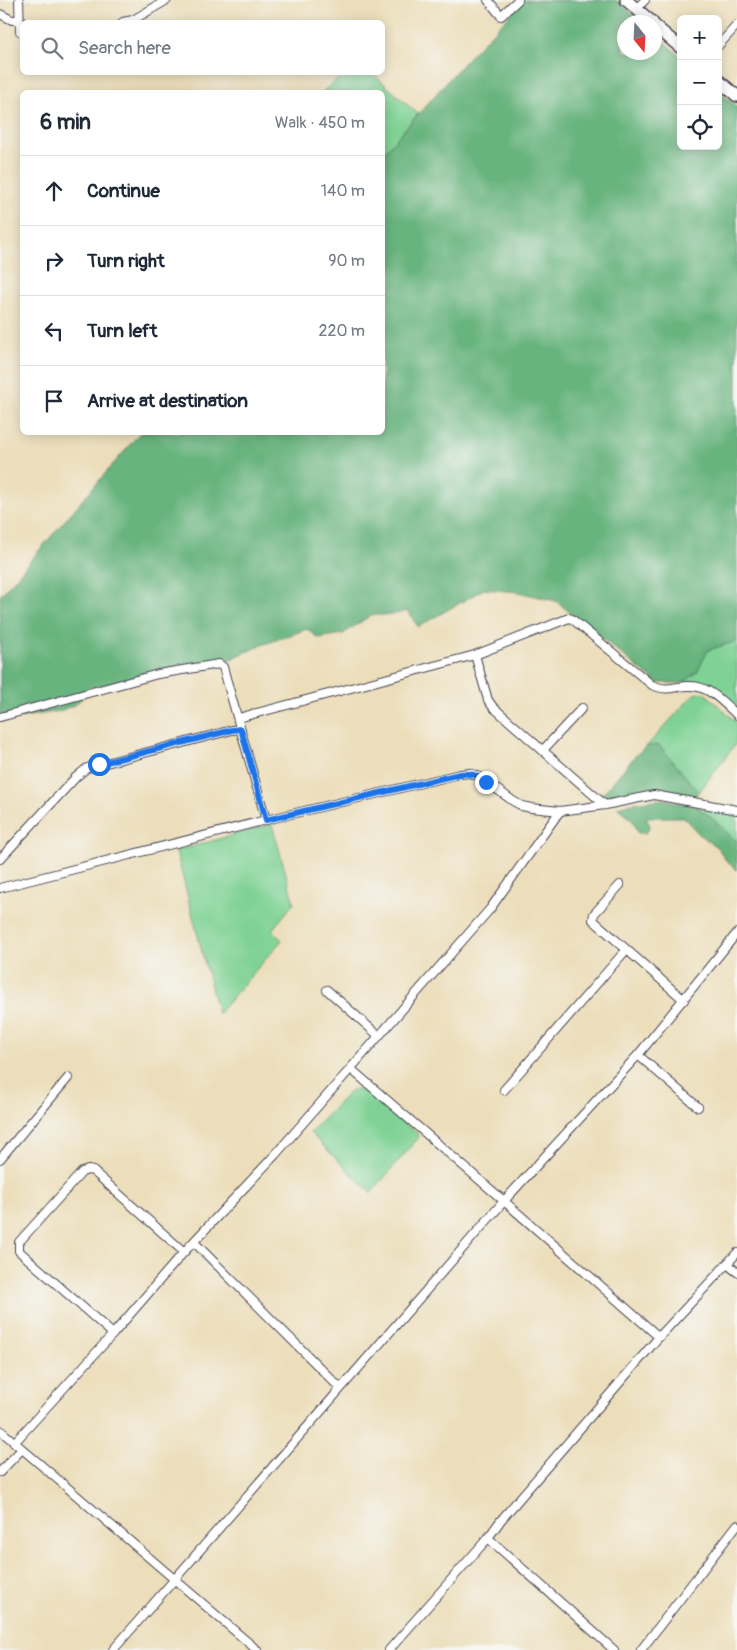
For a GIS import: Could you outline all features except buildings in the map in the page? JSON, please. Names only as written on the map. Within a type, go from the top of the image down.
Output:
[{"type":"highway","points":[[626,0],[643,15]]},
{"type":"highway","points":[[662,32],[677,45]]},
{"type":"highway","points":[[722,83],[737,96]]},
{"type":"street","points":[[19,0],[20,31]]},
{"type":"street","points":[[133,20],[167,0]]},
{"type":"street","points":[[488,0],[501,16],[518,0]]},
{"type":"street","points":[[636,9],[645,0]]},
{"type":"street","points":[[0,14],[12,20],[19,20]]},
{"type":"street","points":[[722,42],[737,25]]},
{"type":"street","points":[[238,718],[475,655],[565,619],[572,619],[652,684],[662,689],[691,686],[708,690],[737,715]]},
{"type":"street","points":[[475,655],[490,703],[605,805]]},
{"type":"street","points":[[0,717],[158,674],[219,664],[223,667],[266,820]]},
{"type":"street","points":[[543,750],[582,708]]},
{"type":"street","points":[[0,859],[76,777],[87,768],[241,729]]},
{"type":"street","points":[[0,888],[266,820],[460,774],[470,773],[480,777],[522,806],[560,811],[605,805],[654,795],[737,810]]},
{"type":"street","points":[[14,1443],[114,1334],[184,1252],[275,1155],[490,910],[560,811]]},
{"type":"street","points":[[620,885],[594,914],[593,920],[684,1000]]},
{"type":"street","points":[[113,1650],[504,1201],[638,1055],[737,933]]},
{"type":"street","points":[[504,1090],[626,950]]},
{"type":"street","points":[[327,990],[379,1036]]},
{"type":"street","points":[[638,1055],[698,1107]]},
{"type":"street","points":[[351,1068],[659,1337]]},
{"type":"street","points":[[0,1159],[68,1078]]},
{"type":"street","points":[[114,1334],[19,1251],[18,1242],[82,1172],[88,1170],[93,1171],[184,1252]]},
{"type":"street","points":[[195,1242],[340,1388]]},
{"type":"street","points":[[388,1650],[488,1538],[659,1337],[737,1253]]},
{"type":"street","points":[[727,1264],[737,1272]]},
{"type":"street","points":[[0,1430],[257,1650]]},
{"type":"street","points":[[0,1472],[22,1449]]},
{"type":"street","points":[[641,1650],[737,1525]]},
{"type":"street","points":[[488,1538],[614,1650]]},
{"type":"green space","points":[[524,0],[616,0],[634,15],[617,15],[617,60],[662,60],[662,40],[677,53],[677,150],[722,150],[722,94],[737,107],[737,641],[708,650],[697,672],[683,683],[657,683],[556,601],[518,592],[484,589],[418,627],[408,611],[390,615],[371,615],[343,634],[318,638],[307,629],[262,645],[226,661],[156,671],[92,688],[76,704],[60,711],[0,721],[0,596],[138,435],[385,435],[385,152],[467,59]]},
{"type":"green space","points":[[343,75],[374,75],[418,114],[385,152],[385,90],[325,90]]},
{"type":"green space","points":[[737,641],[737,709],[706,684],[683,683],[697,672],[708,650]]},
{"type":"green space","points":[[704,692],[737,723],[737,742],[699,792],[675,767],[647,746],[694,694]]},
{"type":"green space","points":[[659,745],[699,792],[693,797],[651,790],[607,802],[600,797],[636,755],[647,746]]},
{"type":"green space","points":[[663,799],[695,806],[712,818],[737,842],[737,870],[726,861],[718,848],[701,836],[683,817],[646,817],[650,826],[646,833],[638,833],[633,821],[617,807]]},
{"type":"green space","points":[[695,806],[737,815],[737,842],[712,818]]},
{"type":"green space","points":[[272,824],[294,903],[272,930],[282,940],[218,1014],[176,851]]},
{"type":"green space","points":[[363,1089],[420,1136],[371,1193],[310,1133],[351,1090]]},
{"type":"route","points":[[99,764],[241,729],[266,820],[460,774],[470,773],[486,782]]}]
